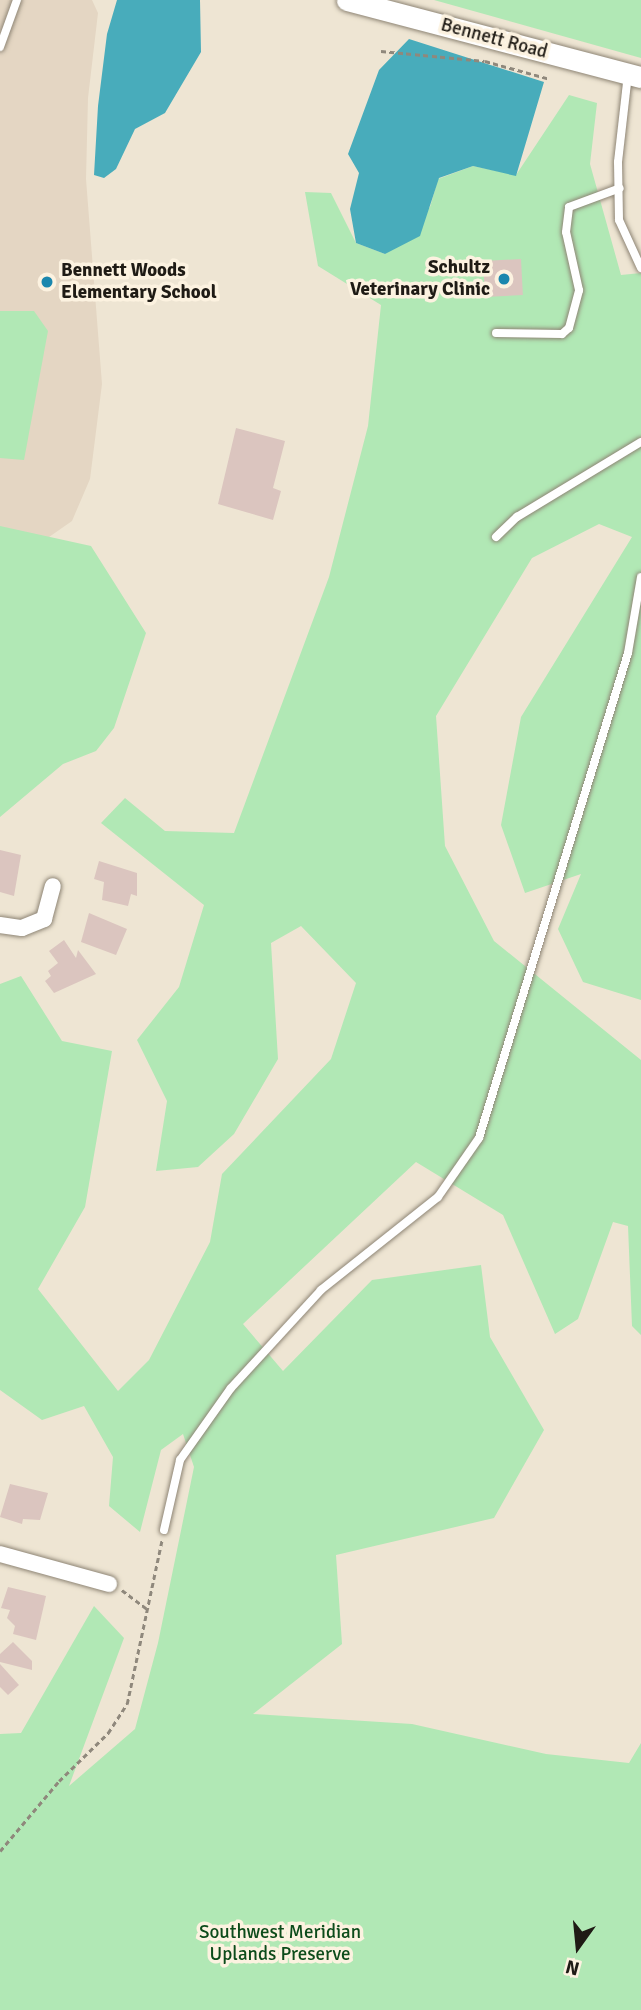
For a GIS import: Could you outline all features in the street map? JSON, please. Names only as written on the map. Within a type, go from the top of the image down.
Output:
[{"type":"street","name":"Bennett Road","points":[[347,0],[634,76]]},
{"type":"street","points":[[0,925],[22,928],[44,919],[53,886]]},
{"type":"street","points":[[0,1553],[110,1584]]},
{"type":"lane","points":[[0,47],[17,0]]},
{"type":"lane","points":[[634,76],[620,188],[619,220],[641,268]]},
{"type":"lane","points":[[496,333],[562,334],[569,328],[579,290],[566,232],[569,207],[620,188]]},
{"type":"lane","points":[[496,537],[517,517],[641,442]]},
{"type":"lane","points":[[164,1530],[180,1460],[231,1388],[321,1290],[438,1197],[479,1139],[628,653],[641,577]]},
{"type":"path","points":[[381,51],[485,61],[550,79]]},
{"type":"path","points":[[0,1851],[59,1780],[108,1733],[127,1704],[164,1530]]},
{"type":"path","points":[[110,1584],[149,1610]]},
{"type":"shaded area","name":"Bennett Woods Elementary School","points":[[0,0],[92,0],[98,13],[88,98],[86,179],[102,384],[90,479],[72,521],[39,544],[0,547]]},
{"type":"green space","points":[[434,0],[641,0],[641,58]]},
{"type":"green space","name":"Southwest Meridian Uplands Preserve","points":[[569,95],[597,103],[590,164],[621,275],[641,273],[641,1000],[583,982],[558,929],[581,874],[525,893],[501,825],[521,717],[632,537],[599,524],[532,558],[436,716],[445,846],[494,941],[641,1060],[641,1335],[632,1326],[628,1226],[613,1222],[578,1319],[555,1334],[503,1215],[416,1162],[243,1324],[283,1371],[372,1280],[481,1265],[490,1337],[544,1430],[494,1518],[336,1555],[342,1644],[253,1714],[412,1724],[546,1754],[629,1763],[641,1743],[641,2010],[0,2010],[0,1734],[21,1733],[94,1606],[124,1638],[69,1786],[135,1729],[158,1643],[194,1467],[183,1434],[161,1450],[140,1532],[109,1506],[113,1457],[84,1406],[42,1420],[0,1390],[0,984],[21,976],[62,1041],[112,1051],[85,1207],[38,1289],[118,1391],[149,1360],[210,1242],[222,1174],[331,1059],[356,983],[301,926],[271,943],[278,1059],[234,1134],[198,1167],[156,1171],[167,1101],[137,1040],[179,987],[204,905],[101,823],[125,798],[165,831],[234,833],[329,577],[368,426],[381,305],[318,266],[305,192],[331,193],[356,243],[385,254],[430,207],[438,179],[473,166],[516,175]]},
{"type":"green space","points":[[0,311],[34,311],[48,331],[24,460],[0,458]]},
{"type":"green space","points":[[0,526],[91,546],[146,633],[114,728],[96,751],[63,764],[0,817]]},
{"type":"water","points":[[117,0],[200,0],[201,52],[165,113],[135,129],[116,169],[104,178],[94,175],[98,106],[107,34]]},
{"type":"water","points":[[409,39],[544,82],[516,176],[473,166],[439,178],[420,236],[385,254],[356,243],[350,209],[359,173],[348,154],[379,70]]},
{"type":"building","name":"Schultz Veterinary Clinic","points":[[521,259],[523,295],[485,297],[483,261]]},
{"type":"building","points":[[236,428],[285,441],[273,488],[281,491],[273,520],[218,504]]},
{"type":"building","points":[[0,850],[21,855],[14,896],[0,892]]},
{"type":"building","points":[[99,861],[137,873],[137,896],[131,894],[128,906],[102,900],[104,882],[94,879]]},
{"type":"building","points":[[89,913],[127,929],[116,955],[81,942]]},
{"type":"building","points":[[64,940],[76,958],[78,950],[96,974],[54,993],[45,981],[51,976],[48,971],[58,963],[49,951]]},
{"type":"building","points":[[10,1484],[48,1493],[40,1520],[23,1519],[22,1524],[0,1517]]},
{"type":"building","points":[[8,1587],[46,1596],[36,1640],[13,1634],[15,1626],[7,1618],[10,1610],[1,1608]]},
{"type":"building","points":[[13,1642],[32,1661],[32,1670],[0,1662],[0,1654]]},
{"type":"building","points":[[0,1664],[19,1685],[8,1695],[0,1687]]},
{"type":"place","name":"Schultz Veterinary Clinic","points":[[504,279]]},
{"type":"place","name":"Bennett Woods Elementary School","points":[[47,282]]}]
